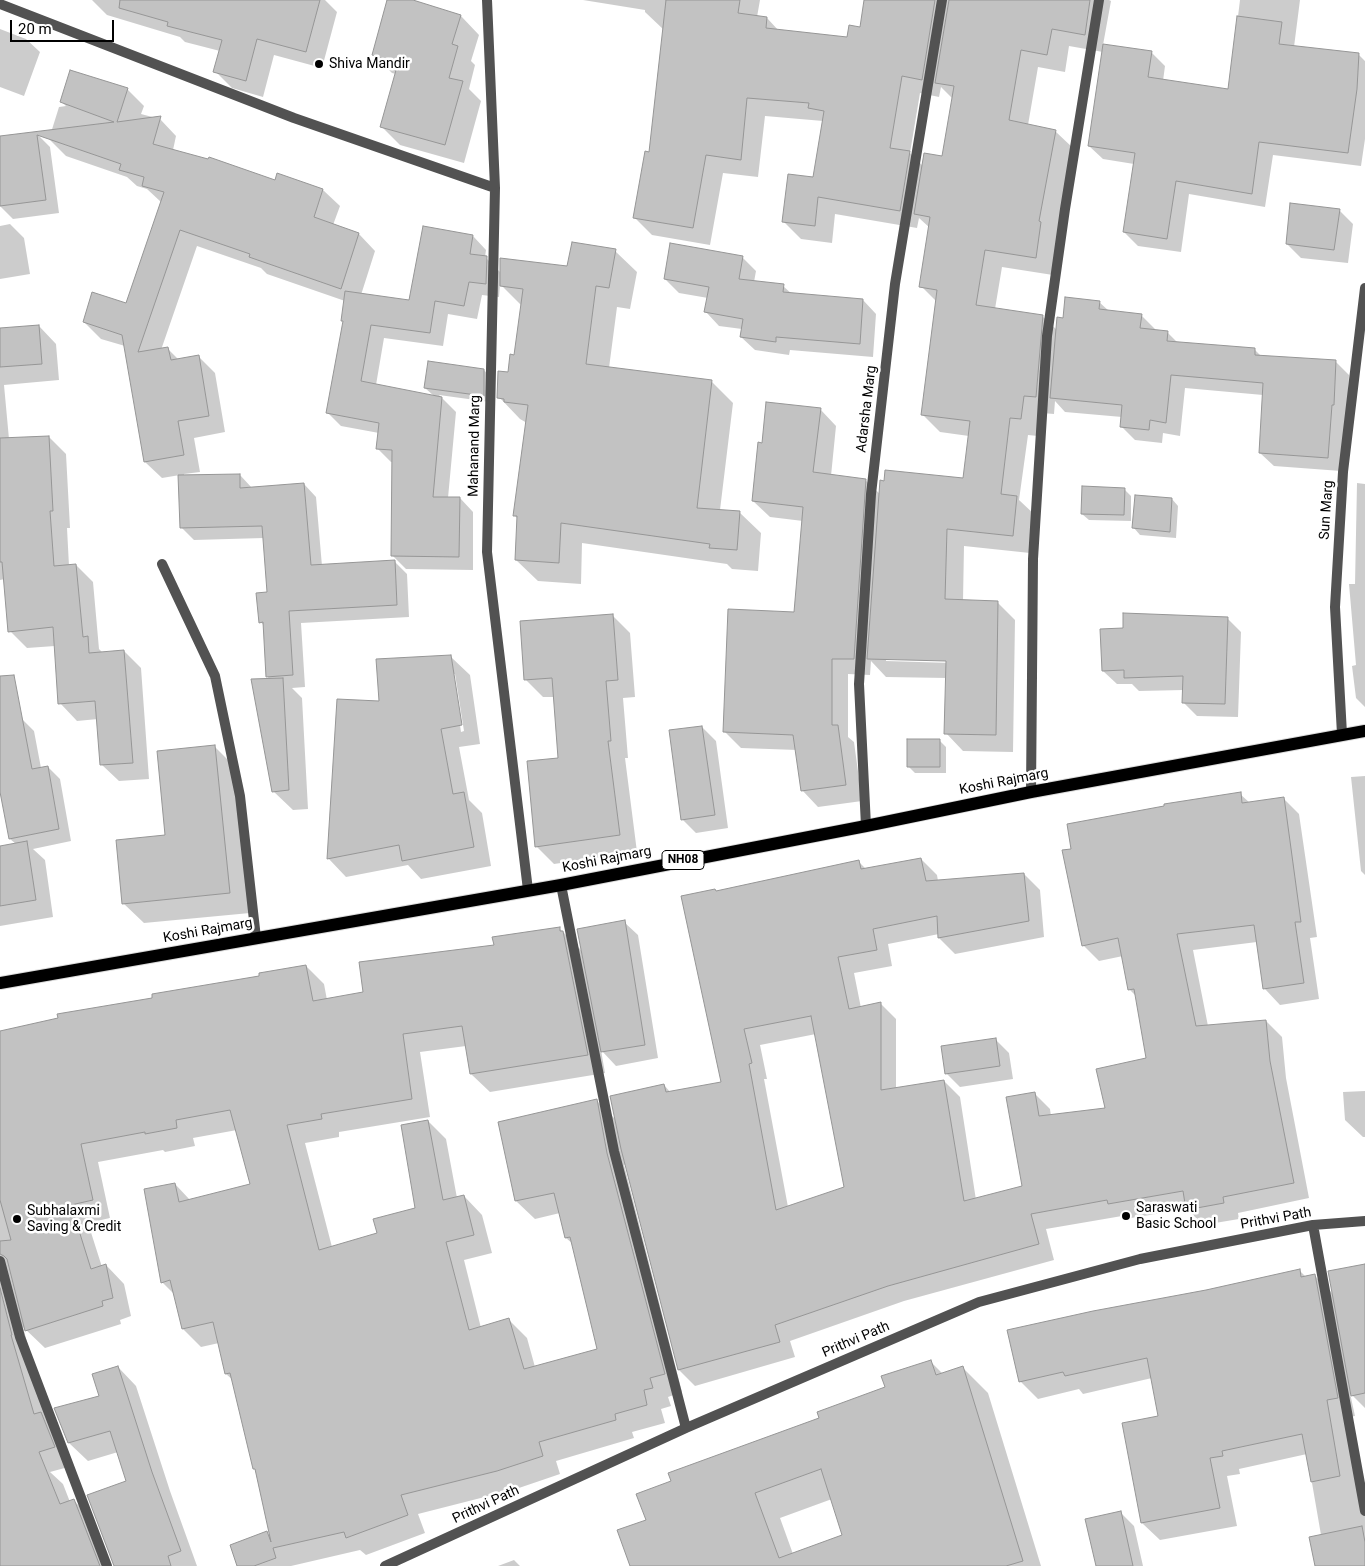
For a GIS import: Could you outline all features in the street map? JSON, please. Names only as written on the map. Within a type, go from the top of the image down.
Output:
[{"type":"main road","name":"Koshi Rajmarg","points":[[0,983],[561,885],[1031,792],[1365,730]]},
{"type":"street","name":"Mahanand Marg","points":[[487,0],[495,188],[486,552],[528,890]]},
{"type":"street","name":"Adarsha Marg","points":[[866,826],[859,684],[871,494],[895,284],[942,0]]},
{"type":"street","points":[[1031,792],[1033,559],[1047,336],[1100,0]]},
{"type":"street","points":[[0,4],[294,118],[495,188]]},
{"type":"street","name":"Sun Marg","points":[[1342,734],[1335,607],[1343,472],[1365,288]]},
{"type":"street","points":[[162,564],[215,676],[240,796],[256,938]]},
{"type":"street","points":[[561,885],[614,1152],[686,1428]]},
{"type":"street","name":"Prithvi Path","points":[[385,1566],[686,1428],[980,1302],[1140,1259],[1313,1225],[1365,1221]]},
{"type":"street","points":[[1313,1225],[1365,1511]]},
{"type":"street","points":[[0,1261],[20,1337],[107,1566]]},
{"type":"building","points":[[120,0],[320,0],[306,52],[257,39],[246,81],[213,72],[222,40],[167,26],[168,22],[119,8]]},
{"type":"building","points":[[387,0],[413,0],[461,15],[452,44],[458,46],[449,78],[463,81],[445,145],[380,127],[398,63],[372,55]]},
{"type":"building","points":[[666,0],[740,0],[738,13],[767,17],[766,28],[847,37],[849,25],[860,27],[864,0],[935,0],[922,80],[902,76],[890,148],[910,151],[900,211],[818,197],[815,226],[782,222],[788,174],[813,177],[824,111],[808,108],[809,103],[747,98],[741,160],[706,155],[693,228],[633,218],[645,151],[649,152]]},
{"type":"building","points":[[949,0],[1090,0],[1085,35],[1052,29],[1047,55],[1021,50],[1009,120],[1056,130],[1039,221],[1041,222],[1036,258],[985,250],[976,305],[1043,315],[1036,397],[1024,396],[1021,419],[1010,418],[1001,494],[1017,496],[1013,536],[947,529],[945,599],[998,601],[996,735],[944,734],[946,661],[867,659],[880,480],[884,481],[885,470],[963,478],[970,421],[921,415],[937,290],[919,287],[930,217],[914,214],[924,153],[942,156],[954,86],[935,83]]},
{"type":"building","points":[[1237,16],[1282,22],[1279,44],[1359,53],[1357,89],[1348,153],[1259,142],[1252,194],[1176,181],[1167,239],[1123,232],[1135,153],[1088,146],[1103,44],[1152,51],[1148,77],[1228,89]]},
{"type":"building","points":[[70,70],[128,88],[117,122],[161,116],[153,144],[208,159],[209,157],[275,180],[277,173],[323,189],[314,217],[359,233],[341,289],[249,257],[250,254],[180,230],[138,352],[168,347],[171,360],[199,355],[209,416],[178,421],[184,455],[144,462],[122,335],[83,322],[92,292],[126,303],[164,192],[142,186],[144,177],[119,170],[121,164],[37,135],[46,200],[0,206],[0,136],[114,122],[60,102]]},
{"type":"building","points":[[1290,203],[1340,209],[1334,250],[1286,244]]},
{"type":"building","points":[[423,226],[473,235],[470,254],[487,256],[486,284],[469,282],[464,306],[435,301],[430,333],[371,325],[361,381],[442,397],[433,497],[460,497],[459,557],[391,556],[392,450],[376,449],[379,423],[326,413],[343,321],[341,321],[345,291],[409,300]]},
{"type":"building","points":[[572,242],[616,249],[609,288],[596,286],[586,364],[712,380],[697,508],[740,511],[737,550],[709,548],[710,544],[561,523],[559,563],[515,560],[517,516],[513,516],[528,405],[504,402],[504,399],[497,398],[498,371],[508,372],[510,354],[514,355],[523,289],[500,286],[500,258],[567,266]]},
{"type":"building","points":[[670,243],[743,256],[739,279],[784,284],[783,292],[863,299],[860,344],[776,337],[776,342],[740,337],[743,319],[704,312],[709,287],[664,279]]},
{"type":"building","points":[[1065,297],[1100,301],[1099,309],[1142,314],[1140,328],[1168,331],[1167,341],[1255,348],[1255,355],[1336,360],[1334,405],[1332,405],[1328,458],[1259,453],[1263,383],[1171,375],[1166,423],[1150,420],[1149,430],[1120,427],[1122,405],[1050,398],[1057,317],[1063,318]]},
{"type":"building","points":[[39,325],[42,364],[0,367],[0,328]]},
{"type":"building","points":[[428,361],[484,369],[484,396],[424,388]]},
{"type":"building","points":[[766,402],[821,408],[813,472],[866,479],[854,659],[832,659],[832,725],[838,725],[846,785],[801,791],[793,735],[723,732],[728,609],[794,612],[803,507],[752,501],[758,442],[762,443]]},
{"type":"building","points":[[49,436],[53,511],[50,511],[54,566],[76,564],[83,637],[88,636],[89,653],[124,650],[133,763],[100,765],[95,701],[58,704],[53,627],[8,632],[2,562],[0,562],[0,438]]},
{"type":"building","points":[[240,474],[240,488],[304,483],[311,565],[395,560],[397,605],[289,611],[293,675],[266,677],[263,622],[259,623],[256,593],[267,592],[262,526],[180,528],[178,475]]},
{"type":"building","points":[[1082,486],[1125,488],[1124,515],[1081,514]]},
{"type":"building","points":[[1135,495],[1172,498],[1170,532],[1132,528]]},
{"type":"building","points":[[1123,613],[1228,617],[1225,704],[1182,703],[1183,676],[1124,678],[1124,670],[1102,671],[1100,629],[1123,628]]},
{"type":"building","points":[[613,614],[618,680],[606,681],[611,741],[608,741],[620,835],[535,847],[527,761],[558,758],[552,678],[524,680],[520,621]]},
{"type":"building","points":[[451,655],[462,725],[441,729],[453,794],[464,792],[474,847],[402,861],[399,845],[327,859],[337,699],[379,701],[376,659]]},
{"type":"building","points":[[14,675],[32,769],[48,766],[59,829],[9,839],[0,792],[0,676]]},
{"type":"building","points":[[283,678],[289,790],[272,792],[251,679]]},
{"type":"building","points":[[702,726],[715,815],[681,820],[669,730]]},
{"type":"building","points":[[907,739],[940,739],[940,767],[907,767]]},
{"type":"building","points":[[215,745],[230,893],[122,904],[116,840],[165,835],[157,751]]},
{"type":"building","points":[[1241,792],[1242,803],[1284,797],[1301,922],[1295,922],[1304,983],[1263,989],[1254,925],[1177,934],[1196,1026],[1266,1020],[1270,1061],[1294,1183],[1223,1197],[1224,1203],[1186,1210],[1183,1191],[1108,1204],[1107,1200],[1031,1214],[1039,1244],[888,1286],[775,1325],[780,1342],[678,1370],[621,1149],[610,1096],[664,1084],[666,1092],[721,1082],[681,896],[715,889],[716,891],[859,860],[861,869],[921,858],[926,881],[1024,873],[1029,921],[938,938],[937,916],[873,929],[877,950],[838,957],[849,1009],[881,1002],[881,1090],[944,1080],[964,1201],[1022,1186],[1006,1097],[1035,1092],[1039,1116],[1105,1108],[1096,1069],[1146,1058],[1134,989],[1128,990],[1118,938],[1082,946],[1062,850],[1071,849],[1067,824],[1164,806],[1164,804]],"holes":[[[811,1016],[844,1187],[776,1210],[749,1064],[752,1063],[744,1029]]]},
{"type":"building","points":[[27,841],[36,900],[0,906],[0,846]]},
{"type":"building","points":[[625,920],[645,1045],[601,1052],[577,929]]},
{"type":"building","points":[[560,927],[560,931],[563,931],[588,1055],[470,1074],[462,1026],[403,1034],[412,1099],[321,1114],[322,1119],[287,1125],[319,1250],[377,1233],[373,1219],[415,1208],[401,1125],[428,1120],[443,1200],[464,1195],[474,1235],[446,1242],[469,1330],[509,1318],[524,1369],[597,1349],[570,1237],[565,1238],[554,1193],[515,1201],[498,1122],[597,1099],[607,1153],[665,1374],[650,1378],[653,1388],[644,1390],[647,1405],[615,1414],[616,1420],[539,1442],[543,1456],[497,1471],[401,1495],[408,1515],[346,1538],[344,1532],[273,1548],[276,1558],[254,1566],[237,1566],[230,1545],[267,1531],[271,1542],[255,1469],[253,1469],[230,1373],[225,1374],[213,1322],[182,1329],[170,1280],[161,1283],[144,1189],[175,1183],[179,1202],[250,1184],[230,1110],[176,1120],[177,1128],[81,1144],[93,1200],[71,1205],[91,1269],[106,1264],[113,1298],[102,1301],[103,1306],[25,1331],[7,1259],[0,1254],[0,1241],[11,1240],[0,1200],[0,1031],[58,1018],[57,1014],[152,998],[152,994],[259,976],[259,973],[306,965],[313,1001],[363,992],[359,962],[494,945],[492,937]]},
{"type":"building","points":[[996,1038],[1000,1066],[945,1074],[941,1046]]},
{"type":"building","points":[[1365,1264],[1365,1393],[1351,1396],[1328,1271]]},
{"type":"building","points":[[1300,1269],[1301,1277],[1315,1274],[1338,1398],[1327,1400],[1340,1476],[1311,1482],[1302,1434],[1222,1451],[1223,1456],[1210,1458],[1220,1508],[1141,1523],[1122,1423],[1158,1416],[1147,1358],[1065,1376],[1063,1372],[1019,1382],[1007,1330]]},
{"type":"building","points":[[0,1288],[11,1335],[34,1414],[41,1412],[55,1447],[39,1452],[60,1504],[74,1499],[100,1566],[0,1566]]},
{"type":"building","points":[[931,1360],[936,1375],[963,1366],[1023,1561],[1006,1566],[630,1566],[617,1530],[646,1520],[636,1494],[671,1481],[668,1473],[819,1418],[817,1412],[885,1387],[881,1376]],"holes":[[[821,1469],[842,1535],[779,1558],[755,1493]]]},
{"type":"building","points":[[118,1366],[152,1472],[181,1551],[168,1556],[171,1566],[114,1566],[87,1495],[126,1481],[110,1431],[68,1443],[54,1408],[99,1396],[92,1374]]},
{"type":"building","points":[[1121,1511],[1133,1566],[1096,1566],[1085,1519]]},
{"type":"building","points":[[1362,1526],[1365,1542],[1365,1566],[1315,1566],[1309,1537]]},
{"type":"place","name":"Shiva Mandir","points":[[319,64]]},
{"type":"place","name":"Saraswati Basic School","points":[[1126,1216]]},
{"type":"place","name":"Subhalaxmi Saving & Credit","points":[[17,1219]]}]
